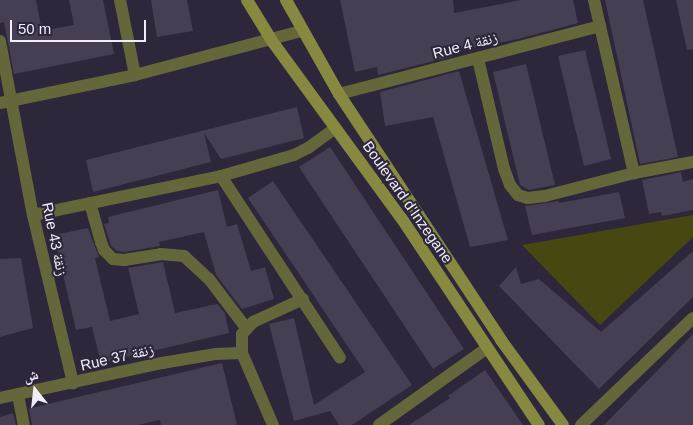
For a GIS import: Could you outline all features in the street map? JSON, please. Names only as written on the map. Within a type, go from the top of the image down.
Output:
[{"type":"street","points":[[120,0],[135,75]]},
{"type":"street","name":"Boulevard d'Inzegane","points":[[247,0],[272,40],[402,219],[539,425]]},
{"type":"street","name":"Boulevard d'Inzegane","points":[[286,0],[339,94],[501,340],[563,425]]},
{"type":"street","points":[[594,0],[634,173]]},
{"type":"street","name":"Rue 4 زنقة","points":[[339,94],[600,26]]},
{"type":"street","points":[[6,102],[135,75],[302,31]]},
{"type":"street","name":"Rue 43 زنقة","points":[[0,41],[6,102],[72,384]]},
{"type":"street","points":[[478,59],[504,169],[514,190],[528,198],[545,196],[634,173],[693,162]]},
{"type":"street","points":[[33,216],[221,176],[294,154],[308,148],[336,128]]},
{"type":"street","points":[[221,176],[340,358]]},
{"type":"street","points":[[90,203],[104,250],[112,259],[124,260],[160,254],[184,256],[209,278],[246,328]]},
{"type":"street","points":[[273,425],[242,353],[242,334],[253,322],[303,299]]},
{"type":"street","points":[[581,425],[693,318]]},
{"type":"street","points":[[379,425],[487,348]]},
{"type":"street","name":"Rue 37 زنقة","points":[[0,398],[196,357],[242,353]]},
{"type":"street","points":[[18,395],[24,425]]},
{"type":"shaded area","points":[[693,215],[693,237],[600,325],[522,245]]},
{"type":"building","points":[[0,0],[36,0],[42,31],[74,25],[69,0],[103,0],[114,54],[14,74],[4,22],[0,23]]},
{"type":"building","points":[[151,0],[187,0],[193,31],[157,37]]},
{"type":"building","points":[[340,0],[453,0],[454,13],[521,0],[573,0],[578,23],[518,39],[453,52],[454,56],[378,75],[377,67],[355,72]]},
{"type":"building","points":[[605,0],[643,0],[678,157],[640,164]]},
{"type":"building","points":[[676,0],[693,0],[693,49],[687,50]]},
{"type":"building","points":[[585,50],[611,159],[584,166],[558,56]]},
{"type":"building","points":[[526,64],[555,185],[529,190],[520,185],[493,72]]},
{"type":"building","points":[[459,71],[508,240],[470,247],[433,117],[385,126],[380,92]]},
{"type":"building","points":[[297,107],[304,138],[221,159],[204,133],[211,162],[93,192],[86,160]]},
{"type":"building","points":[[330,147],[464,349],[433,369],[299,167]]},
{"type":"building","points":[[681,172],[683,182],[693,179],[693,210],[662,216],[661,212],[649,214],[642,180]]},
{"type":"building","points":[[273,181],[412,385],[352,425],[339,425],[330,411],[294,421],[269,324],[294,318],[314,405],[365,372],[248,198]]},
{"type":"building","points":[[218,190],[227,227],[237,224],[251,271],[265,267],[274,299],[242,309],[216,275],[204,232],[159,242],[160,246],[125,252],[117,251],[111,246],[104,224],[109,223],[108,217]]},
{"type":"building","points":[[619,192],[625,218],[532,235],[525,206],[559,201],[559,203]]},
{"type":"building","points":[[88,228],[99,257],[95,258],[110,321],[139,314],[128,268],[163,262],[175,313],[217,304],[225,313],[229,333],[101,363],[92,327],[76,330],[54,235]]},
{"type":"building","points":[[693,251],[693,297],[599,389],[499,286],[516,267],[521,284],[539,279],[601,332]]},
{"type":"building","points":[[21,258],[33,328],[0,337],[0,259]]},
{"type":"building","points":[[693,334],[693,425],[604,425]]},
{"type":"building","points":[[222,363],[237,425],[161,425],[160,420],[138,425],[32,425],[29,409],[31,408]]},
{"type":"building","points":[[485,370],[523,425],[409,425],[450,398],[448,396]]},
{"type":"building","points":[[13,413],[16,425],[0,425],[0,417]]}]
